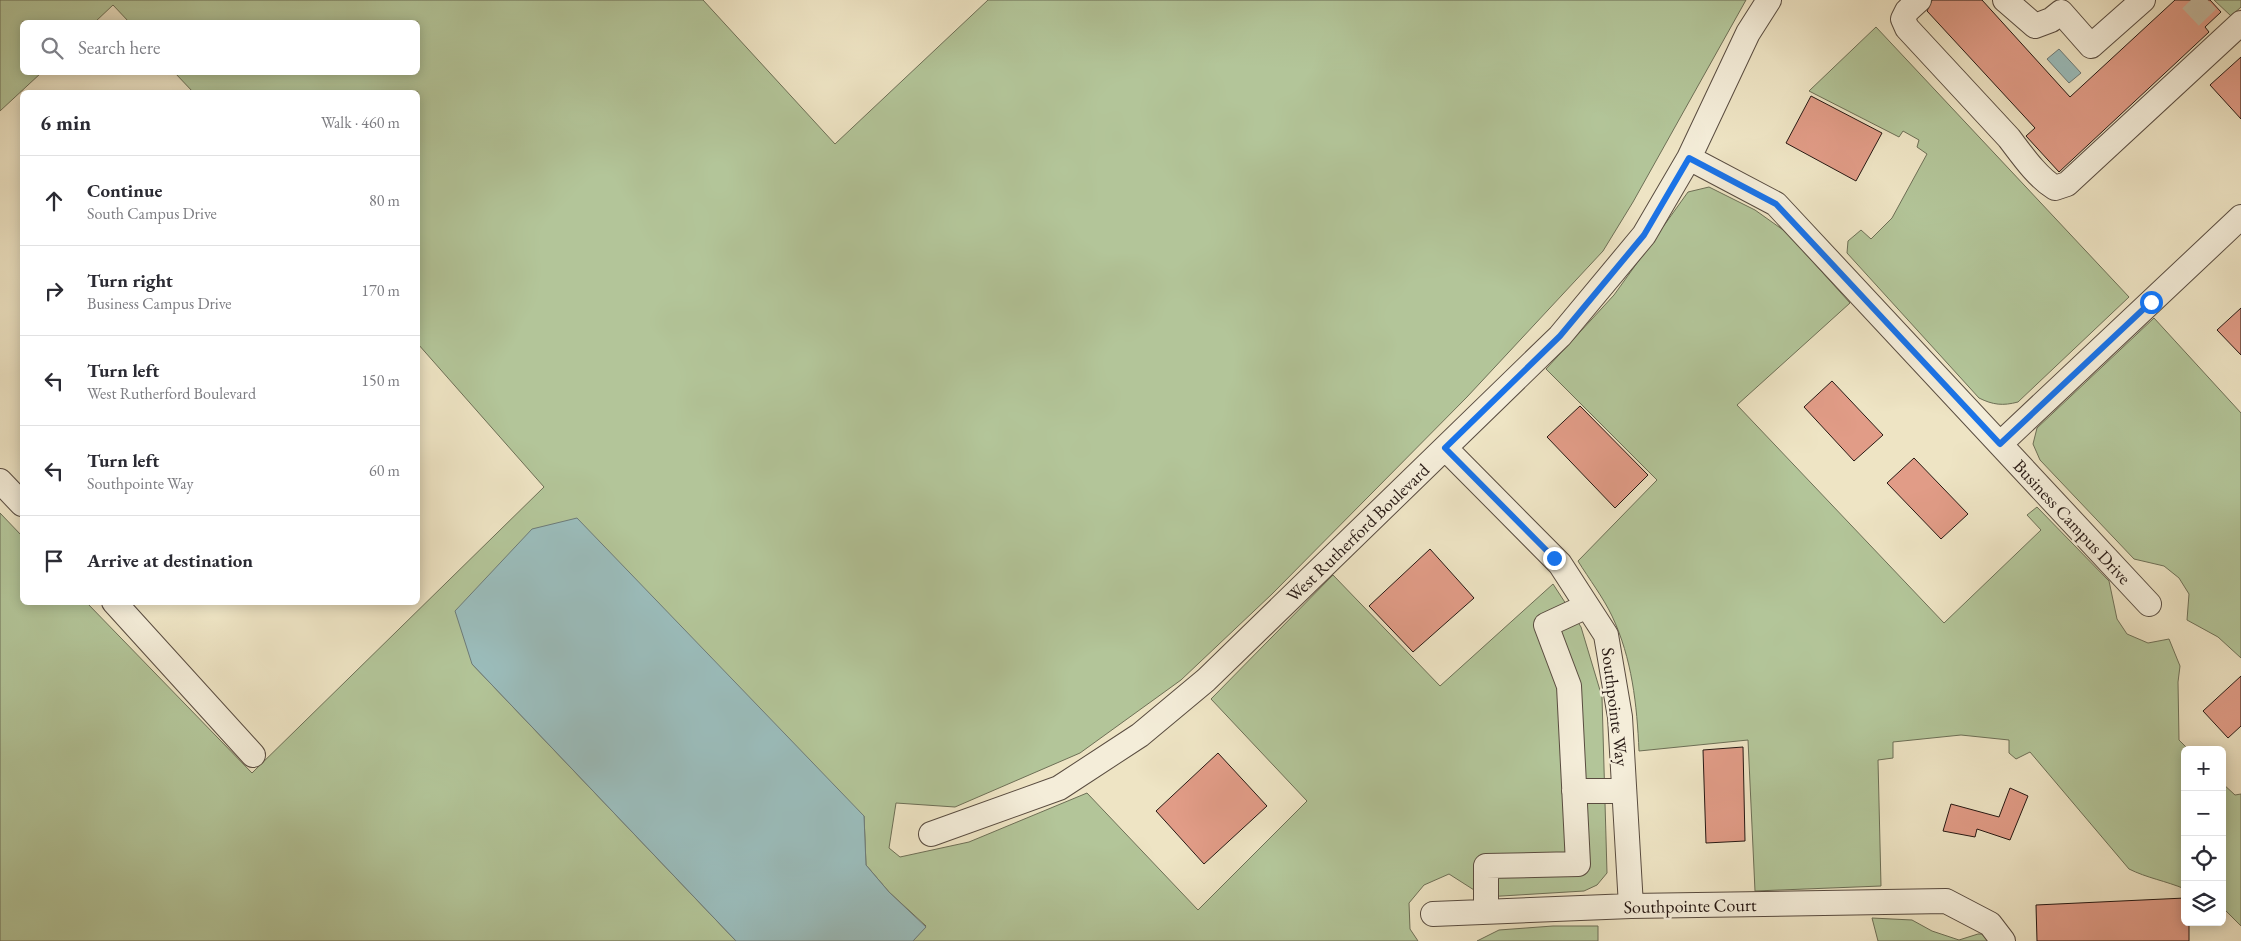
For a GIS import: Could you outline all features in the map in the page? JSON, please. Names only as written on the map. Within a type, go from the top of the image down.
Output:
[{"type":"street","name":"West Rutherford Boulevard","points":[[931,834],[1058,788],[1140,735],[1206,680],[1566,329],[1644,235],[1689,158],[1748,33],[1769,0]]},
{"type":"street","points":[[1919,0],[1907,12],[1904,19],[1907,28],[2009,138],[2036,171],[2056,188],[2067,184],[2226,27]]},
{"type":"street","points":[[2005,0],[2035,26],[2051,20],[2067,6],[2091,46],[2142,0]]},
{"type":"street","name":"Business Campus Drive","points":[[1689,158],[1776,204],[2149,604]]},
{"type":"street","points":[[2000,444],[2241,217]]},
{"type":"street","name":"Southpointe Way","points":[[1445,448],[1560,564],[1606,635],[1620,717],[1630,906]]},
{"type":"street","points":[[0,481],[20,502]]},
{"type":"street","points":[[117,605],[253,755]]},
{"type":"street","points":[[1486,912],[1486,866],[1578,864],[1570,686],[1546,625],[1587,606]]},
{"type":"street","points":[[1574,791],[1624,791]]},
{"type":"street","name":"Southpointe Court","points":[[1433,914],[1630,906],[1946,901],[1990,924],[2003,941]]},
{"type":"green space","points":[[0,0],[703,0],[835,144],[988,0],[1746,0],[1633,202],[1603,251],[1467,397],[1272,594],[1181,680],[1080,753],[955,807],[896,803],[889,848],[900,857],[969,842],[1087,793],[1198,910],[1307,801],[1211,699],[1333,575],[1440,686],[1553,584],[1581,627],[1602,697],[1607,873],[1597,885],[1584,891],[1485,897],[1449,874],[1424,885],[1409,903],[1410,929],[1418,941],[913,941],[926,926],[889,892],[866,865],[864,816],[472,664],[736,941],[0,941],[0,513],[20,534],[20,605],[89,605],[252,773],[544,487],[420,346],[420,90],[191,90],[177,75],[420,75],[420,20],[127,20],[113,5],[97,20],[20,20],[20,75],[39,75],[23,90],[20,90],[20,92],[0,111]]},
{"type":"green space","points":[[2214,0],[2241,0],[2241,7],[2231,16]]},
{"type":"green space","points":[[1876,27],[2129,297],[2018,402],[1998,404],[1979,398],[1847,253],[1848,241],[1861,230],[1871,239],[1892,218],[1927,154],[1917,147],[1919,140],[1903,131],[1899,137],[1809,91]]},
{"type":"green space","points":[[1709,187],[1755,210],[1786,232],[1850,303],[1737,405],[1944,623],[2041,530],[2027,515],[2037,507],[2109,581],[2117,619],[2127,634],[2148,643],[2169,639],[2180,666],[2178,682],[2179,740],[2185,746],[2181,746],[2181,888],[2129,869],[2030,752],[2016,759],[2009,753],[2009,740],[1961,735],[1893,742],[1893,758],[1878,760],[1881,886],[1755,891],[1748,740],[1639,751],[1635,699],[1629,665],[1619,632],[1600,595],[1578,561],[1657,480],[1546,369],[1614,295],[1688,192]]},
{"type":"green space","points":[[2154,318],[2241,413],[2241,658],[2218,637],[2187,620],[2189,594],[2179,578],[2164,566],[2134,559],[2040,460],[2033,444],[2037,428]]},
{"type":"green space","points":[[2226,787],[2235,795],[2241,794],[2241,926],[2226,911]]},
{"type":"green space","points":[[1872,918],[1912,920],[1932,931],[1959,940],[1978,934],[1986,934],[1991,941],[1878,941]]},
{"type":"green space","points":[[1553,926],[1598,926],[1598,941],[1477,941],[1499,930]]},
{"type":"water","points":[[2059,49],[2081,73],[2069,83],[2047,59]]},
{"type":"water","points":[[577,518],[864,816],[866,865],[889,892],[926,927],[913,941],[736,941],[472,664],[455,611],[532,529]]},
{"type":"building","points":[[1932,0],[1982,0],[2070,97],[2175,0],[2210,0],[2221,12],[2205,27],[2209,32],[2059,172],[2026,136],[2035,128],[1927,11]]},
{"type":"building","points":[[2241,57],[2241,119],[2210,85]]},
{"type":"building","points":[[1811,96],[1882,133],[1856,181],[1786,143]]},
{"type":"building","points":[[2241,308],[2241,355],[2217,330]]},
{"type":"building","points":[[1832,381],[1883,435],[1854,461],[1804,407]]},
{"type":"building","points":[[1580,406],[1648,475],[1615,508],[1547,437]]},
{"type":"building","points":[[1914,458],[1968,514],[1941,539],[1887,483]]},
{"type":"building","points":[[1430,549],[1474,598],[1413,652],[1369,606]]},
{"type":"building","points":[[2241,676],[2241,726],[2228,738],[2203,711]]},
{"type":"building","points":[[1743,747],[1745,841],[1706,843],[1703,750]]},
{"type":"building","points":[[1218,753],[1267,806],[1204,864],[1156,811]]},
{"type":"building","points":[[2010,788],[2028,796],[2010,840],[1977,829],[1975,837],[1943,831],[1951,804],[1999,817]]},
{"type":"building","points":[[2181,898],[2181,926],[2189,926],[2189,941],[2037,941],[2036,905]]},
{"type":"tunnel","points":[[2191,0],[2211,21]]},
{"type":"route","points":[[1554,558],[1445,448],[1560,336],[1644,235],[1689,158],[1776,204],[2000,444],[2151,302]]}]
